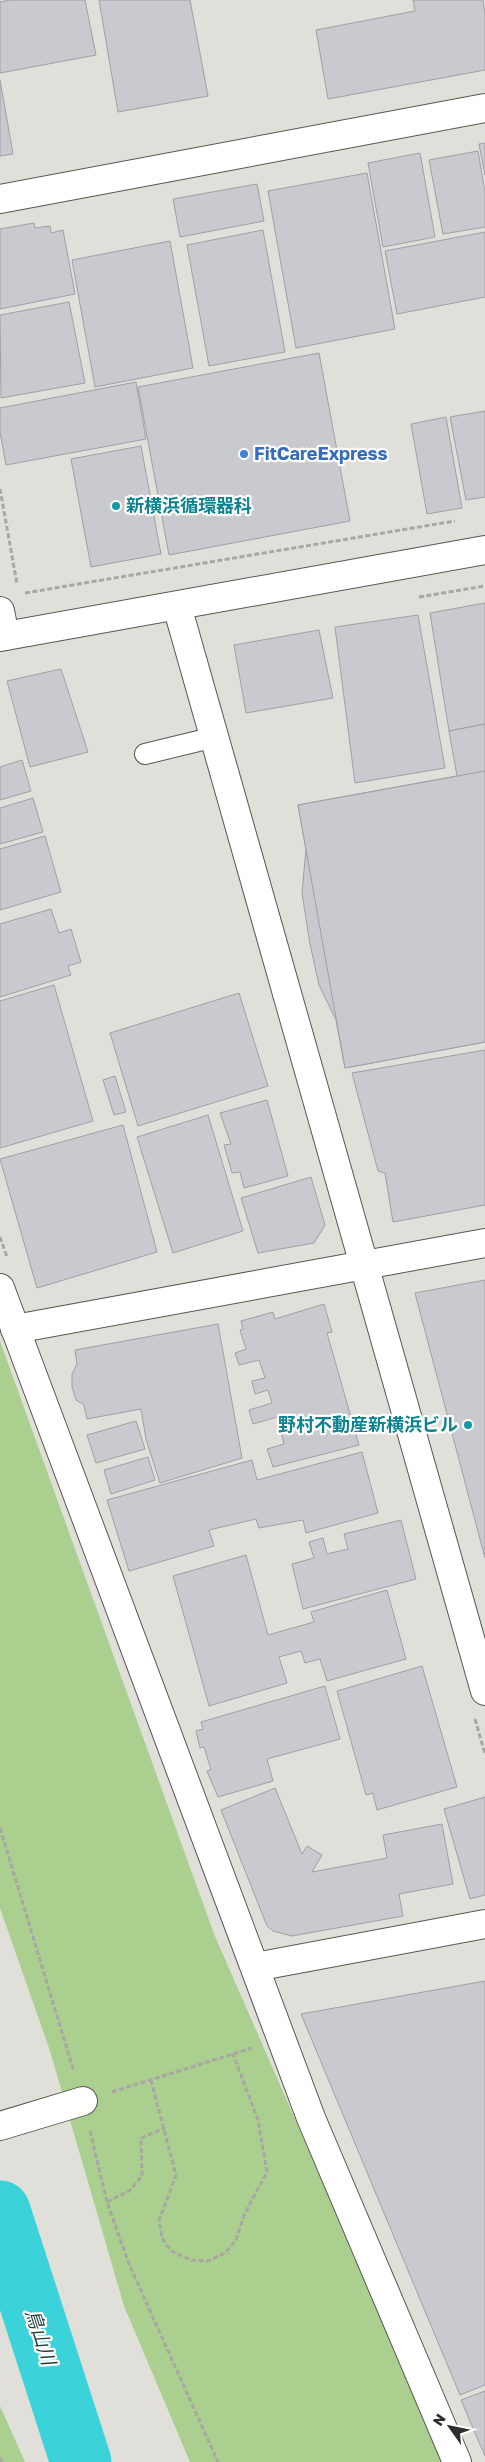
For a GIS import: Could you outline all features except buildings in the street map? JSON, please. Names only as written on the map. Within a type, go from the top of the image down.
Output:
[{"type":"street","points":[[0,199],[485,108]]},
{"type":"street","points":[[2,628],[177,606],[485,550]]},
{"type":"street","points":[[177,606],[485,1691]]},
{"type":"street","points":[[15,1329],[485,1244]]},
{"type":"street","points":[[5,1276],[15,1329],[311,2118],[457,2462]]},
{"type":"street","points":[[255,1967],[485,1924]]},
{"type":"street","points":[[0,2126],[83,2101]]},
{"type":"lane","points":[[145,754],[215,738]]},
{"type":"path","points":[[0,489],[19,594],[456,520]]},
{"type":"path","points":[[0,1238],[5,1276]]},
{"type":"path","points":[[0,1828],[83,2101],[107,2202],[129,2264],[218,2462]]},
{"type":"path","points":[[83,2101],[233,2054],[258,2120],[267,2172],[244,2215],[236,2240],[225,2253],[208,2261],[191,2260],[171,2251],[162,2238],[159,2221],[176,2175],[151,2080]]},
{"type":"path","points":[[107,2202],[129,2191],[142,2176],[141,2138],[165,2128]]},
{"type":"path","points":[[0,2457],[2,2462]]},
{"type":"green space","points":[[0,1341],[214,1934],[445,2462],[190,2462],[124,2306],[50,2051],[0,1908]]},
{"type":"green space","points":[[0,2406],[25,2462],[0,2462]]},
{"type":"waterway","name":"鳥山川","points":[[0,2211],[81,2462]]},
{"type":"place","name":"FitCareExpress","points":[[244,454]]},
{"type":"place","name":"新横浜循環器科","points":[[116,506]]},
{"type":"place","name":"野村不動産新横浜ビル","points":[[468,1425]]}]
